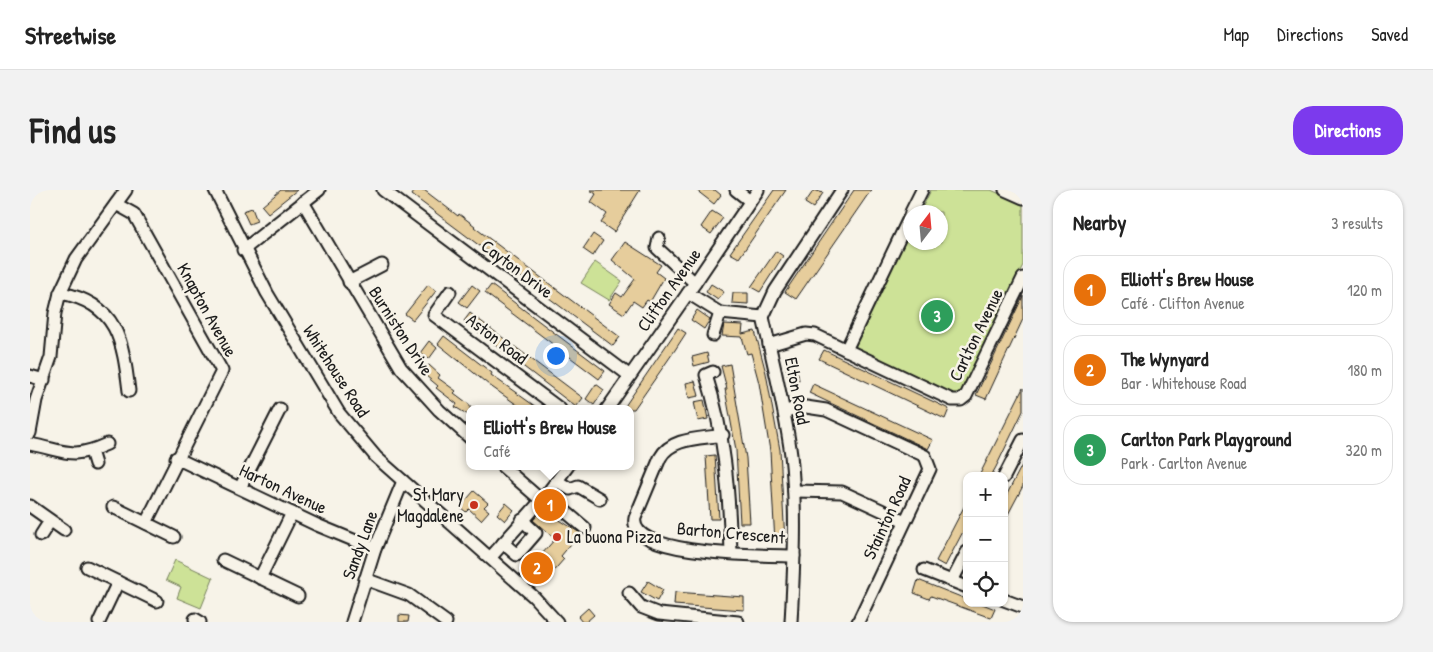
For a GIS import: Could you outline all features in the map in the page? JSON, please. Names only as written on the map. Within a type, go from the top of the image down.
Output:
[{"type":"street","points":[[30,433],[36,400],[51,357],[55,313],[60,293],[76,259],[126,190]]},
{"type":"street","name":"Whitehouse Road","points":[[215,190],[243,250],[339,414],[376,456],[534,597],[557,622]]},
{"type":"street","points":[[243,250],[320,190]]},
{"type":"street","name":"Cayton Drive","points":[[382,190],[630,376]]},
{"type":"street","points":[[736,190],[750,201]]},
{"type":"street","name":"Clifton Avenue","points":[[610,405],[758,190]]},
{"type":"street","points":[[659,238],[657,248],[692,288],[720,313],[762,317],[775,291],[842,190]]},
{"type":"street","points":[[915,205],[922,190]]},
{"type":"street","points":[[1005,190],[1023,198]]},
{"type":"street","name":"Burniston Drive","points":[[303,202],[401,368],[438,410],[466,434]]},
{"type":"street","name":"Knapton Avenue","points":[[116,204],[134,214],[222,371],[176,458],[146,523]]},
{"type":"street","points":[[846,350],[903,230]]},
{"type":"street","name":"Burniston Drive","points":[[349,282],[382,265]]},
{"type":"street","name":"Carlton Avenue","points":[[769,345],[806,334],[815,335],[952,400],[961,400],[966,396],[1023,278]]},
{"type":"street","name":"Aston Road","points":[[450,292],[434,315],[555,405]]},
{"type":"street","points":[[60,293],[91,303],[110,319],[118,332],[133,374],[130,391]]},
{"type":"street","points":[[713,335],[720,313]]},
{"type":"street","name":"Elton Road","points":[[762,317],[784,411],[794,491],[791,622]]},
{"type":"street","points":[[713,372],[706,375],[722,435],[730,509],[730,553]]},
{"type":"street","points":[[30,376],[44,380]]},
{"type":"street","name":"Stainton Road","points":[[784,411],[806,407],[826,410],[924,456],[930,469],[858,622]]},
{"type":"street","points":[[240,488],[280,409]]},
{"type":"street","name":"Barton Crescent","points":[[722,435],[674,443],[666,449],[660,458],[634,524],[639,533],[669,546],[730,553],[794,556]]},
{"type":"street","points":[[1007,472],[1023,440]]},
{"type":"street","points":[[30,444],[70,455],[91,452],[107,444]]},
{"type":"street","points":[[91,452],[95,464]]},
{"type":"street","name":"Harton Avenue","points":[[176,458],[292,513],[376,549]]},
{"type":"street","points":[[507,470],[585,528]]},
{"type":"street","points":[[490,558],[558,481],[565,470]]},
{"type":"street","name":"Sandy Lane","points":[[352,622],[376,549],[404,481]]},
{"type":"street","points":[[558,481],[570,490],[578,486],[600,499]]},
{"type":"street","points":[[794,491],[842,492],[905,521]]},
{"type":"street","points":[[30,506],[64,530]]},
{"type":"street","points":[[113,507],[174,536]]},
{"type":"street","points":[[260,578],[292,513]]},
{"type":"street","points":[[502,543],[517,555],[536,533],[522,520]]},
{"type":"street","points":[[40,535],[50,521]]},
{"type":"street","points":[[223,560],[298,596]]},
{"type":"street","points":[[952,581],[963,560]]},
{"type":"street","points":[[87,567],[157,601]]},
{"type":"street","points":[[924,570],[963,585]]},
{"type":"street","points":[[365,579],[409,595],[439,620]]},
{"type":"street","points":[[99,622],[118,582]]},
{"type":"street","points":[[629,594],[641,607],[659,614],[684,619],[738,622]]},
{"type":"street","points":[[1008,601],[1023,607]]},
{"type":"green space","points":[[931,190],[991,190],[1023,204],[1023,265],[958,397],[852,348],[903,245],[903,250],[948,250],[948,205],[924,205]]},
{"type":"green space","points":[[595,262],[622,281],[609,300],[581,283]]},
{"type":"green space","points":[[175,560],[213,578],[201,608],[177,598],[181,587],[166,580]]},
{"type":"building","points":[[281,190],[297,190],[268,213],[262,206]]},
{"type":"building","points":[[415,190],[424,190],[458,216],[459,214],[620,337],[613,346],[412,195]]},
{"type":"building","points":[[590,190],[640,190],[614,232],[601,223],[607,214],[591,202],[596,194]]},
{"type":"building","points":[[696,190],[715,190],[721,195],[714,204]]},
{"type":"building","points":[[774,190],[786,190],[739,258],[730,253]]},
{"type":"building","points":[[814,190],[823,193],[813,208],[805,203]]},
{"type":"building","points":[[854,190],[871,190],[796,299],[785,292]]},
{"type":"building","points":[[252,208],[257,221],[249,224],[243,211]]},
{"type":"building","points":[[712,211],[723,218],[711,234],[701,227]]},
{"type":"building","points":[[593,234],[603,241],[593,256],[583,249]]},
{"type":"building","points":[[625,242],[661,265],[656,272],[664,278],[650,302],[647,300],[642,307],[633,301],[624,314],[609,304],[616,293],[622,297],[635,279],[612,260]]},
{"type":"building","points":[[776,251],[783,256],[760,292],[751,287]]},
{"type":"building","points":[[711,284],[724,292],[718,300],[706,292]]},
{"type":"building","points":[[428,285],[436,291],[413,320],[405,314]]},
{"type":"building","points":[[472,285],[480,291],[467,308],[459,302]]},
{"type":"building","points":[[491,285],[605,371],[599,379],[485,293]]},
{"type":"building","points":[[733,293],[748,293],[748,304],[732,303]]},
{"type":"building","points":[[1023,296],[1023,319],[986,399],[976,395]]},
{"type":"building","points":[[697,310],[710,319],[704,329],[691,320]]},
{"type":"building","points":[[470,313],[583,398],[578,405],[573,405],[464,321]]},
{"type":"building","points":[[724,324],[743,325],[742,334],[755,331],[766,373],[780,450],[785,542],[775,543],[770,451],[759,383],[751,353],[747,354],[742,337],[722,336]]},
{"type":"building","points":[[678,328],[686,333],[634,409],[634,405],[626,405]]},
{"type":"building","points":[[444,336],[492,373],[491,375],[533,405],[517,405],[438,344]]},
{"type":"building","points":[[429,341],[437,348],[429,359],[420,353]]},
{"type":"building","points":[[824,350],[949,409],[945,419],[819,359]]},
{"type":"building","points":[[707,353],[709,362],[694,366],[692,357]]},
{"type":"building","points":[[730,364],[746,458],[750,523],[740,523],[736,450],[725,389],[727,389],[721,366]]},
{"type":"building","points":[[429,365],[440,375],[438,378],[456,391],[454,393],[470,405],[466,405],[466,414],[455,407],[457,404],[436,388],[438,386],[420,371]]},
{"type":"building","points":[[796,365],[799,380],[790,382],[786,367]]},
{"type":"building","points":[[695,381],[699,396],[689,398],[686,383]]},
{"type":"building","points":[[596,384],[604,390],[594,405],[586,399]]},
{"type":"building","points":[[813,384],[933,440],[928,449],[809,393]]},
{"type":"building","points":[[1023,388],[1023,411],[996,467],[993,472],[981,472]]},
{"type":"building","points":[[704,400],[708,419],[698,421],[694,402]]},
{"type":"building","points":[[715,455],[719,519],[710,519],[706,456]]},
{"type":"building","points":[[1023,463],[1023,486],[1008,514],[1008,492]]},
{"type":"building","name":"St Mary Magdalene","points":[[474,491],[488,503],[484,507],[489,511],[481,520],[469,509],[466,512],[460,507]]},
{"type":"building","points":[[506,503],[514,510],[505,521],[497,514]]},
{"type":"building","points":[[547,505],[557,514],[555,517],[580,533],[561,556],[564,559],[544,582],[529,569],[555,539],[533,520]]},
{"type":"building","points":[[963,509],[963,532],[945,566],[936,561]]},
{"type":"building","points":[[918,580],[963,598],[963,607],[990,607],[995,609],[991,618],[931,596],[929,599],[914,593]]},
{"type":"building","points":[[648,581],[663,590],[657,601],[641,592]]},
{"type":"building","points":[[675,592],[744,597],[744,610],[674,605]]},
{"type":"building","points":[[588,608],[594,615],[586,622],[582,622],[578,617]]},
{"type":"building","points":[[399,615],[409,616],[408,622],[399,622]]},
{"type":"place","name":"Carlton Park Playground","points":[[937,316]]},
{"type":"place","name":"St Mary Magdalene","points":[[474,505]]},
{"type":"place","name":"Elliott's Brew House","points":[[550,505]]},
{"type":"place","name":"La buona Pizza","points":[[557,537]]},
{"type":"place","name":"The Wynyard","points":[[537,568]]}]
